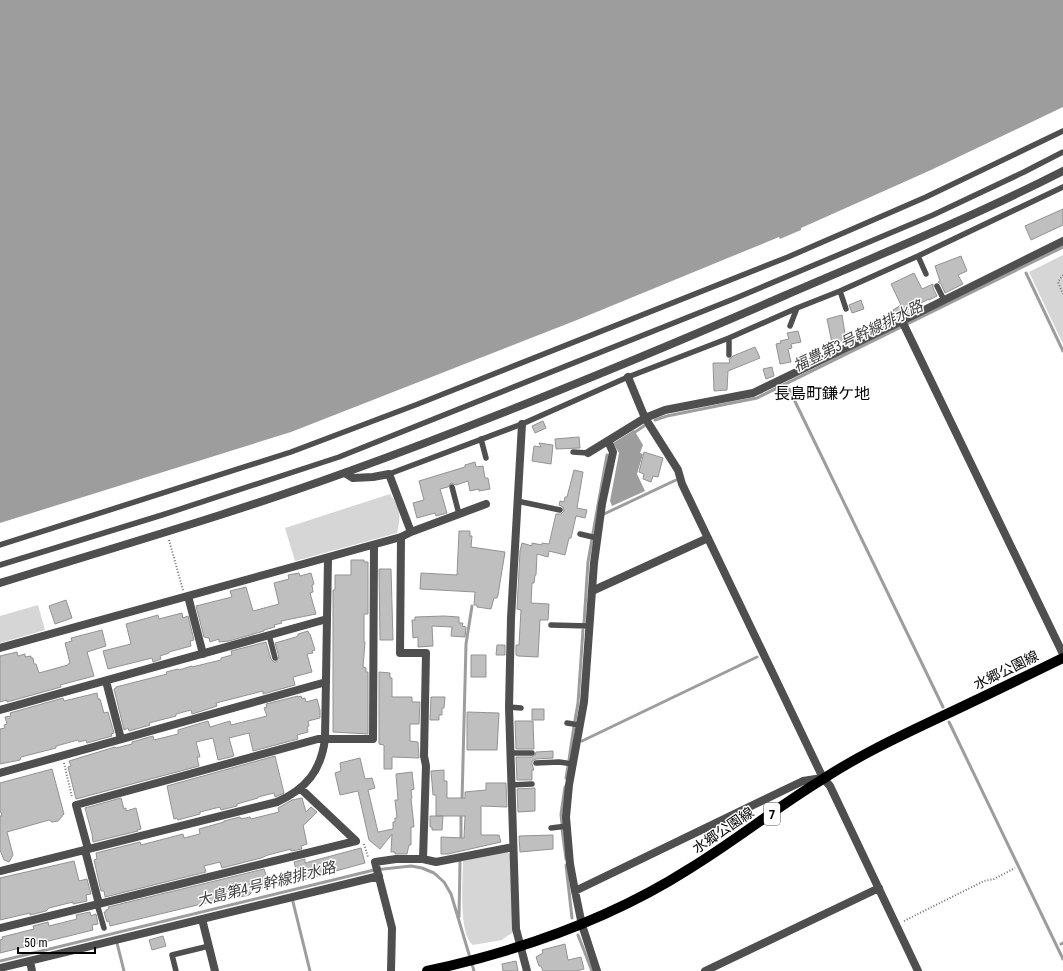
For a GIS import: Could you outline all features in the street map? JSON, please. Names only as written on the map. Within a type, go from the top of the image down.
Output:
[{"type":"main road","name":"水郷公園線","points":[[427,971],[464,963],[520,947],[582,925],[623,906],[688,870],[823,778],[885,744],[1063,658]]},
{"type":"street","points":[[0,582],[272,498],[345,473],[537,398],[742,314],[940,229],[1032,187],[1063,171]]},
{"type":"street","points":[[588,453],[645,418],[665,410],[753,393],[904,324],[944,300],[1063,241]]},
{"type":"street","points":[[904,324],[1063,654]]},
{"type":"street","points":[[628,377],[645,418],[678,470],[682,484],[823,778],[830,786],[918,971]]},
{"type":"street","points":[[522,424],[511,618],[509,707],[516,929],[527,971]]},
{"type":"street","points":[[597,971],[582,925],[570,864],[567,804],[584,702],[592,591],[602,504],[614,452],[608,441]]},
{"type":"street","points":[[345,473],[353,478],[373,477],[389,474],[411,532]]},
{"type":"street","points":[[0,648],[401,537],[486,504]]},
{"type":"street","points":[[401,537],[400,653],[426,653],[424,756],[426,766],[423,859]]},
{"type":"street","points":[[592,591],[708,538]]},
{"type":"street","points":[[98,904],[76,805],[310,741],[325,739],[373,739],[374,545]]},
{"type":"street","points":[[0,871],[277,802],[289,797],[300,788],[312,776],[320,763],[324,751],[328,558]]},
{"type":"street","points":[[186,596],[203,654]]},
{"type":"street","points":[[0,710],[327,619]]},
{"type":"street","points":[[106,681],[121,739]]},
{"type":"street","points":[[0,773],[326,682]]},
{"type":"street","points":[[575,891],[803,781],[823,778]]},
{"type":"street","points":[[300,788],[356,841]]},
{"type":"street","points":[[0,928],[356,841]]},
{"type":"street","points":[[391,971],[392,928],[376,864],[396,859],[423,859],[436,862],[513,847]]},
{"type":"street","points":[[0,968],[379,875]]},
{"type":"street","points":[[705,971],[878,888]]},
{"type":"street","points":[[202,918],[215,971]]},
{"type":"street","points":[[30,961],[32,971]]},
{"type":"lane","points":[[0,545],[291,452],[418,404],[788,257],[926,197],[1063,131]]},
{"type":"lane","points":[[0,565],[339,457],[736,298],[933,215],[1063,152]]},
{"type":"lane","points":[[389,474],[522,424],[628,377],[729,338],[840,291],[918,256],[1063,187]]},
{"type":"lane","points":[[918,256],[926,274]]},
{"type":"lane","points":[[937,286],[944,300]]},
{"type":"lane","points":[[840,291],[846,309]]},
{"type":"lane","points":[[790,326],[797,308]]},
{"type":"lane","points":[[729,338],[729,355]]},
{"type":"lane","points":[[481,439],[486,458]]},
{"type":"lane","points":[[573,452],[588,453]]},
{"type":"lane","points":[[452,487],[459,514]]},
{"type":"lane","points":[[518,501],[560,510]]},
{"type":"lane","points":[[580,534],[598,538]]},
{"type":"lane","points":[[551,625],[589,626]]},
{"type":"lane","points":[[269,635],[275,658]]},
{"type":"lane","points":[[509,707],[521,708]]},
{"type":"lane","points":[[567,723],[580,725]]},
{"type":"lane","points":[[510,752],[532,753]]},
{"type":"lane","points":[[536,763],[559,762],[573,764]]},
{"type":"lane","points":[[511,785],[532,784]]},
{"type":"lane","points":[[551,828],[567,826]]},
{"type":"lane","points":[[98,904],[104,928]]},
{"type":"lane","points":[[176,971],[172,955],[209,946]]},
{"type":"path","points":[[1063,275],[1058,282],[1063,294]]},
{"type":"path","points":[[170,543],[186,596]]},
{"type":"path","points":[[62,756],[74,803],[76,805]]},
{"type":"path","points":[[356,841],[364,843],[370,862],[376,864]]},
{"type":"path","points":[[896,925],[984,880],[994,879],[1015,868]]},
{"type":"shaded area","points":[[0,0],[1063,0],[1063,107],[931,170],[801,228],[801,230],[780,239],[779,237],[577,320],[291,432],[0,523]]},
{"type":"shaded area","points":[[1063,255],[1063,344],[1029,272]]},
{"type":"shaded area","points":[[634,430],[643,445],[640,453],[643,454],[637,474],[645,491],[612,506],[610,501],[619,453],[613,443]]},
{"type":"shaded area","points":[[390,494],[399,513],[397,533],[295,561],[285,528]]},
{"type":"shaded area","points":[[38,605],[45,630],[0,643],[0,616]]},
{"type":"shaded area","points":[[507,851],[511,856],[513,933],[502,940],[473,945],[468,939],[463,919],[463,861]]},
{"type":"building","points":[[1063,209],[1063,225],[1031,240],[1025,226]]},
{"type":"building","points":[[961,256],[967,271],[958,275],[963,284],[945,293],[941,284],[938,282],[940,281],[935,266]]},
{"type":"building","points":[[914,273],[922,289],[933,284],[933,288],[937,296],[907,310],[908,312],[896,318],[893,310],[901,305],[891,284]]},
{"type":"building","points":[[861,300],[864,309],[852,313],[849,305]]},
{"type":"building","points":[[842,315],[846,340],[832,343],[827,319]]},
{"type":"building","points":[[798,331],[801,342],[791,344],[792,348],[788,349],[791,362],[780,364],[776,344],[781,343],[780,341],[789,339],[787,333]]},
{"type":"building","points":[[755,347],[760,358],[728,371],[727,390],[714,391],[713,363],[730,363],[729,359],[733,356]]},
{"type":"building","points":[[772,367],[774,376],[766,379],[763,369]]},
{"type":"building","points":[[543,421],[546,428],[535,433],[532,426]]},
{"type":"building","points":[[579,437],[580,448],[556,449],[555,439]]},
{"type":"building","points":[[539,443],[553,445],[551,464],[532,461],[534,446],[541,447]]},
{"type":"building","points":[[644,452],[663,458],[658,477],[653,476],[651,482],[643,479],[644,474],[639,472]]},
{"type":"building","points":[[475,462],[476,467],[483,466],[485,478],[488,478],[490,489],[470,491],[468,481],[456,485],[451,483],[448,487],[440,489],[447,513],[436,516],[435,513],[417,518],[413,503],[424,500],[419,481],[465,467],[465,465]]},
{"type":"building","points":[[574,470],[583,472],[577,508],[587,510],[585,518],[576,516],[565,555],[549,551],[548,557],[537,554],[536,575],[534,583],[532,583],[531,603],[549,604],[548,620],[540,620],[538,657],[518,656],[516,655],[516,645],[519,645],[521,610],[517,609],[520,551],[522,543],[532,546],[532,543],[542,545],[542,543],[549,544],[556,514],[561,514],[564,511],[563,507],[559,505],[560,501],[564,502],[565,497],[567,497]]},
{"type":"building","points":[[459,531],[470,531],[470,536],[472,536],[471,547],[505,552],[498,595],[497,598],[494,598],[491,609],[477,607],[477,605],[474,605],[475,592],[420,589],[421,573],[457,575]]},
{"type":"building","points":[[351,560],[364,560],[364,562],[368,562],[368,614],[364,614],[365,642],[363,667],[366,668],[366,672],[368,672],[368,734],[333,732],[333,590],[335,590],[335,575],[351,575]]},
{"type":"building","points":[[379,569],[391,569],[393,640],[380,640]]},
{"type":"building","points":[[299,573],[300,576],[311,573],[314,584],[312,585],[313,592],[310,593],[316,614],[281,621],[282,623],[274,625],[275,627],[229,641],[219,642],[219,639],[210,642],[209,638],[204,637],[196,606],[232,597],[230,591],[246,587],[253,611],[279,604],[274,583],[289,579],[288,575]]},
{"type":"building","points":[[66,600],[72,618],[55,624],[49,606]]},
{"type":"building","points":[[182,613],[183,618],[188,616],[194,640],[190,641],[191,646],[169,652],[160,656],[161,659],[153,662],[152,658],[108,669],[103,651],[131,644],[126,624],[158,615],[159,619]]},
{"type":"building","points":[[415,617],[459,617],[459,623],[463,623],[462,626],[466,627],[465,637],[451,636],[452,627],[432,626],[433,646],[418,647],[418,637],[413,638],[412,620],[415,620]]},
{"type":"building","points":[[102,630],[106,646],[87,652],[94,676],[7,702],[7,700],[0,702],[0,656],[17,652],[18,656],[25,654],[25,657],[31,656],[39,673],[68,665],[70,663],[65,643],[72,641],[71,638]]},
{"type":"building","points":[[308,631],[315,650],[312,651],[313,653],[307,654],[312,672],[293,677],[295,685],[263,694],[263,691],[216,703],[217,706],[192,714],[191,710],[176,714],[176,716],[149,723],[150,725],[129,731],[128,728],[124,730],[114,689],[116,687],[167,674],[166,672],[221,660],[221,658],[232,655],[231,651],[266,642],[271,659],[276,662],[279,657],[275,643],[296,637],[298,634]]},
{"type":"building","points":[[497,645],[505,645],[505,655],[496,655]]},
{"type":"building","points":[[471,655],[486,655],[486,677],[471,677]]},
{"type":"building","points":[[379,672],[390,673],[390,678],[392,678],[392,697],[412,697],[412,702],[420,702],[419,724],[410,724],[410,741],[418,742],[419,758],[392,757],[392,769],[384,769],[384,745],[379,744]]},
{"type":"building","points":[[97,693],[104,713],[108,712],[114,733],[111,734],[112,736],[87,743],[86,740],[79,742],[78,740],[56,746],[56,748],[21,757],[20,760],[0,764],[0,729],[5,728],[4,725],[7,724],[5,717],[11,716],[10,713],[63,698],[64,701]]},
{"type":"building","points":[[301,696],[302,699],[305,698],[306,702],[317,699],[320,710],[320,718],[308,721],[308,732],[297,735],[298,739],[253,751],[249,733],[229,738],[234,756],[218,760],[213,738],[196,742],[200,757],[197,757],[199,766],[76,799],[68,767],[71,766],[69,761],[115,747],[132,744],[132,742],[153,736],[154,740],[178,734],[178,730],[208,721],[210,727],[230,721],[231,725],[267,716],[264,708],[267,707],[266,704]]},
{"type":"building","points":[[431,697],[445,697],[444,708],[442,708],[442,715],[439,715],[439,720],[430,720]]},
{"type":"building","points":[[532,709],[544,709],[544,720],[532,720]]},
{"type":"building","points":[[467,712],[499,713],[497,750],[467,750]]},
{"type":"building","points":[[515,721],[533,721],[534,749],[516,749]]},
{"type":"building","points":[[553,751],[553,758],[536,759],[532,761],[534,770],[532,770],[532,780],[517,780],[516,757],[532,757],[536,752]]},
{"type":"building","points":[[275,756],[284,793],[275,797],[274,793],[237,804],[237,806],[221,810],[220,807],[178,820],[177,818],[174,819],[167,786]]},
{"type":"building","points":[[360,758],[365,779],[372,778],[375,788],[368,790],[378,832],[393,829],[393,822],[395,822],[395,818],[397,818],[395,800],[398,800],[396,774],[412,772],[414,789],[411,790],[411,798],[414,827],[411,827],[411,845],[409,845],[407,854],[395,854],[395,852],[391,852],[392,834],[380,849],[369,840],[358,791],[340,795],[335,773],[341,771],[340,763]]},
{"type":"building","points":[[52,769],[64,814],[58,821],[52,822],[49,820],[7,832],[13,855],[9,862],[4,860],[0,850],[0,816],[2,816],[0,810],[0,783]]},
{"type":"building","points":[[444,770],[444,781],[447,781],[447,798],[465,798],[465,792],[486,790],[486,783],[506,783],[507,807],[481,806],[481,835],[499,835],[501,842],[448,854],[441,854],[441,837],[464,838],[465,816],[436,816],[436,795],[433,795],[431,771]]},
{"type":"building","points":[[535,788],[535,811],[518,812],[517,789]]},
{"type":"building","points":[[121,798],[126,811],[136,808],[141,829],[93,842],[85,808]]},
{"type":"building","points":[[302,798],[306,812],[311,807],[317,812],[303,825],[307,844],[301,846],[302,849],[291,851],[291,849],[222,868],[220,862],[204,866],[206,872],[105,897],[104,891],[101,891],[94,860],[97,859],[96,853],[140,842],[141,845],[183,834],[184,838],[200,834],[199,829],[224,821],[240,817],[241,819],[250,817],[251,819],[279,812],[278,808],[292,800]]},
{"type":"building","points":[[430,816],[443,816],[442,830],[432,830],[432,827],[430,827]]},
{"type":"building","points":[[553,835],[553,849],[520,852],[519,836]]},
{"type":"building","points":[[361,848],[365,863],[299,881],[294,862],[305,859],[305,863]]},
{"type":"building","points":[[74,861],[79,881],[87,879],[91,894],[86,895],[87,901],[73,904],[73,902],[49,908],[46,911],[30,915],[30,913],[0,920],[0,878]]},
{"type":"building","points":[[264,869],[270,886],[251,891],[249,895],[235,898],[235,896],[110,926],[109,921],[107,922],[104,912],[109,909],[108,907]]},
{"type":"building","points":[[90,912],[91,916],[96,914],[98,924],[92,925],[93,930],[0,953],[0,940],[3,939],[2,937],[34,929],[33,926],[48,922],[49,926],[77,919],[76,915]]},
{"type":"building","points":[[163,936],[166,946],[152,950],[149,940]]},
{"type":"building","points":[[565,944],[568,960],[581,957],[584,969],[576,971],[543,971],[541,966],[539,966],[536,957],[543,953],[542,950]]},
{"type":"building","points":[[516,961],[518,971],[503,971],[502,964]]},
{"type":"waterway","name":"福豊第3号幹線排水路","points":[[655,420],[667,416],[757,398],[1063,247]]},
{"type":"waterway","points":[[1026,273],[1063,351]]},
{"type":"waterway","points":[[789,389],[943,707]]},
{"type":"waterway","points":[[632,434],[644,426]]},
{"type":"waterway","points":[[593,533],[607,455]]},
{"type":"waterway","points":[[604,514],[676,480]]},
{"type":"waterway","points":[[584,623],[588,562],[592,539]]},
{"type":"waterway","points":[[462,801],[466,644],[472,606]]},
{"type":"waterway","points":[[575,720],[578,703],[583,630]]},
{"type":"waterway","points":[[582,741],[757,657]]},
{"type":"waterway","points":[[949,722],[1063,959]]},
{"type":"waterway","points":[[569,760],[574,726]]},
{"type":"waterway","points":[[566,778],[568,766]]},
{"type":"waterway","points":[[562,824],[561,814],[565,787]]},
{"type":"waterway","points":[[461,813],[461,841]]},
{"type":"waterway","points":[[562,829],[566,859]]},
{"type":"waterway","points":[[459,917],[460,862]]},
{"type":"waterway","points":[[566,865],[572,918]]},
{"type":"waterway","name":"大島第4号幹線排水路","points":[[0,961],[374,870],[411,866],[422,868],[434,873],[444,882],[451,894],[474,971]]},
{"type":"waterway","points":[[293,902],[310,971]]},
{"type":"waterway","points":[[578,935],[592,971]]},
{"type":"waterway","points":[[117,943],[124,971]]},
{"type":"district","name":"長島町鎌ケ地","points":[[822,393]]}]
